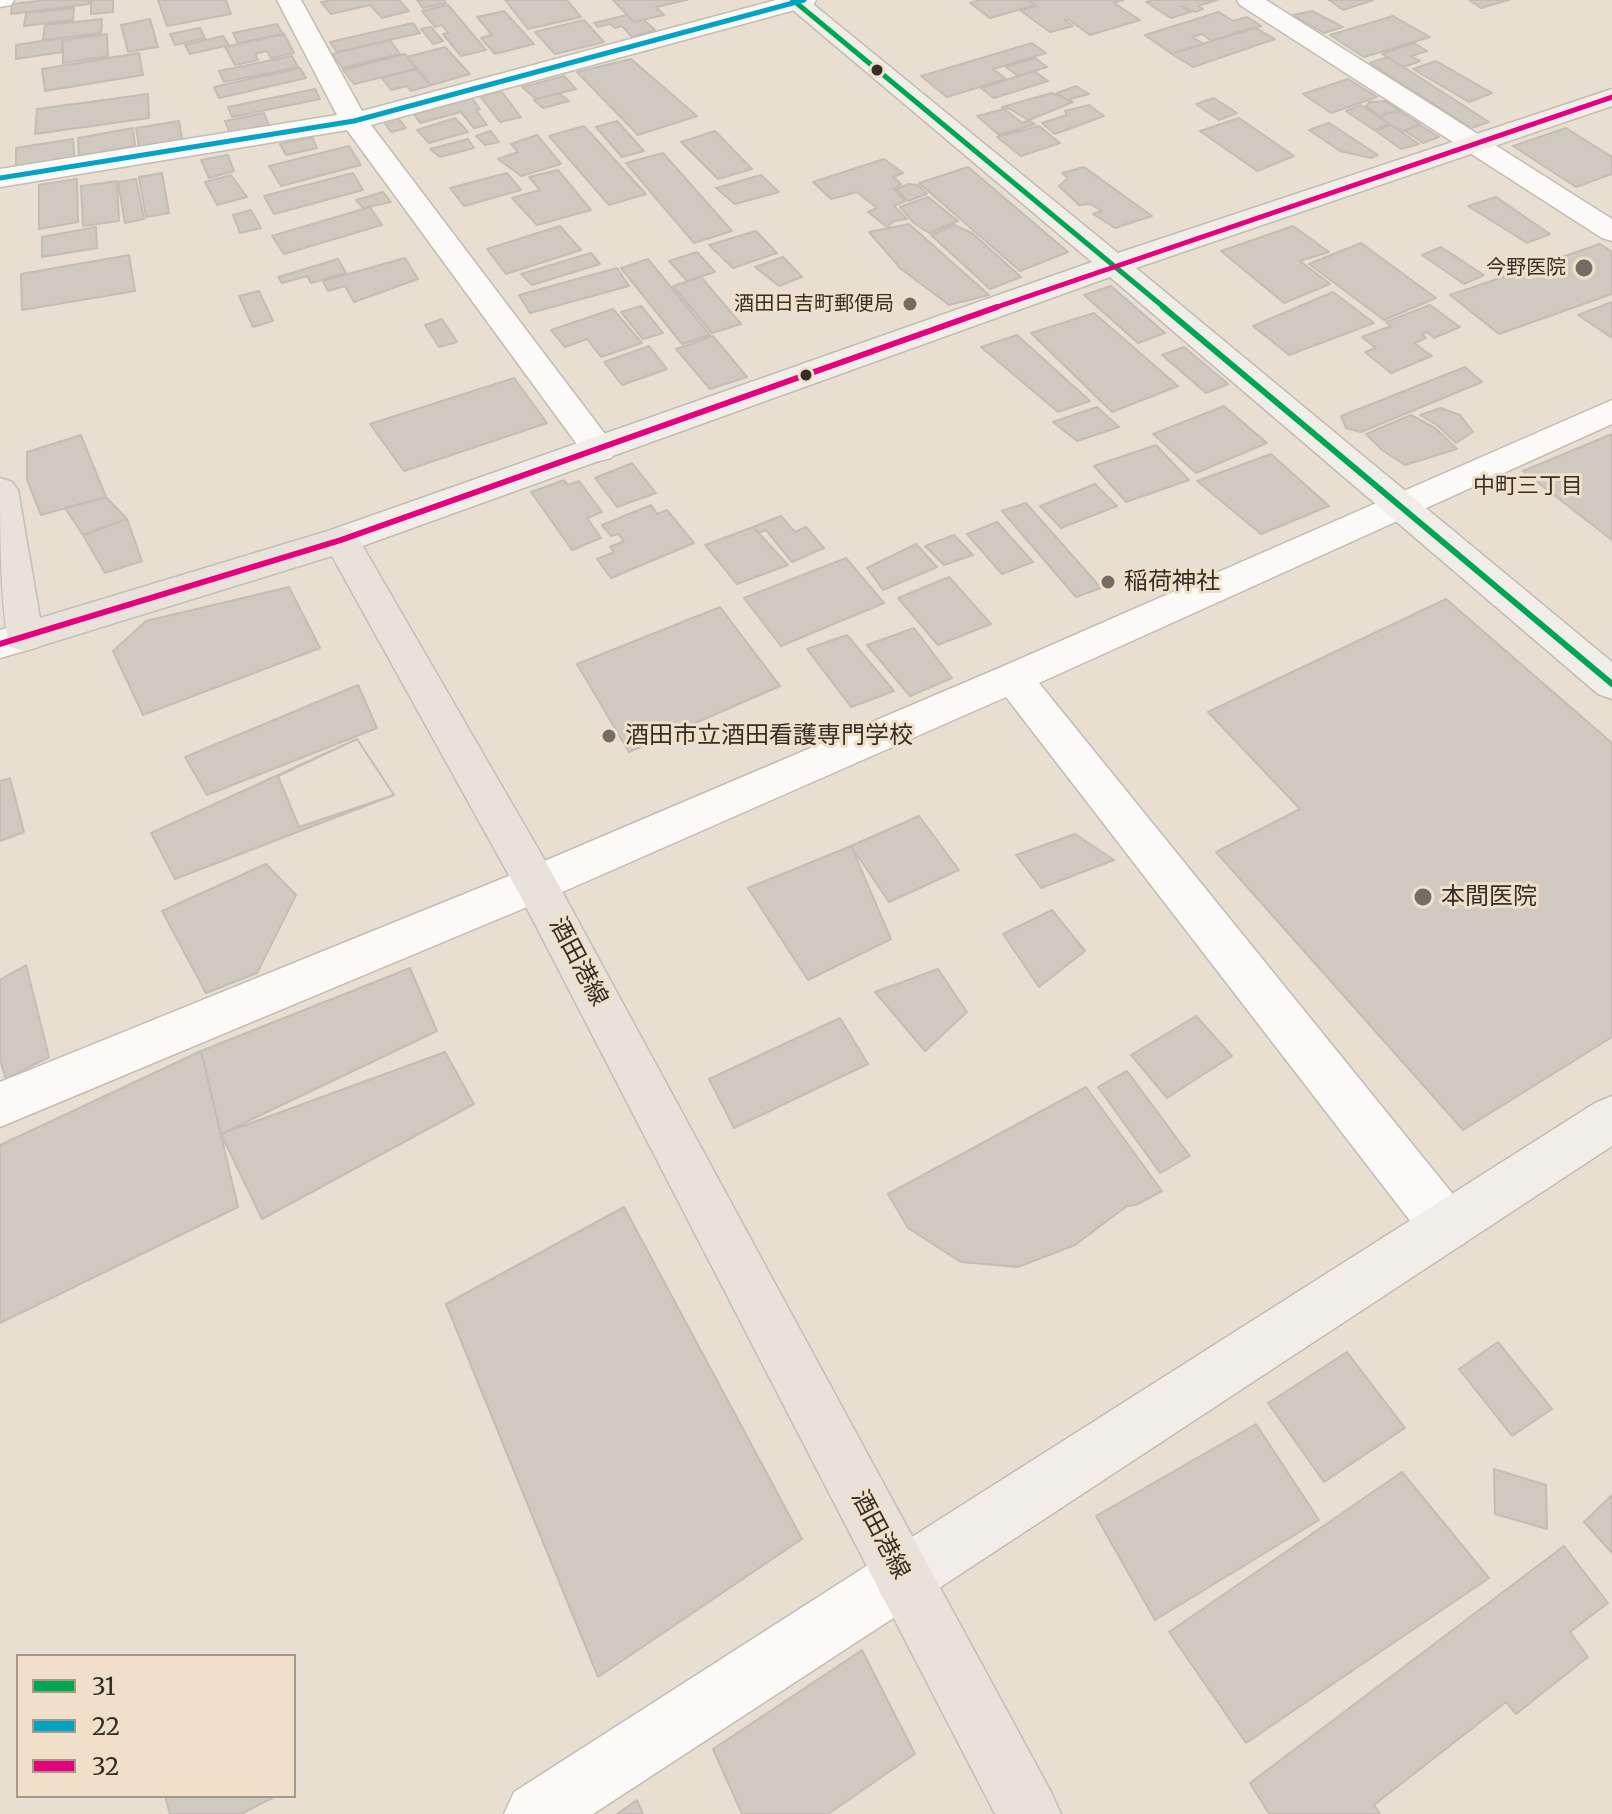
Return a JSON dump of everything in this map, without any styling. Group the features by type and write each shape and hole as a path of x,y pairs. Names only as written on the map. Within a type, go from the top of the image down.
{"main road":[{"path":"0,490 12,641 341,540"},
{"name":"酒田港線","path":"341,540 536,884 1029,1814"}],"street":[{"path":"289,0 354,121 599,450"},
{"path":"1249,0 1612,232"},
{"path":"0,178 354,121 797,1 1612,684"},
{"path":"341,540 1114,265 1612,97"},
{"path":"0,1105 536,884 1013,678 1612,411"},
{"path":"1013,678 1446,1226"},
{"path":"536,1814 1612,1119"}],"building":[{"path":"89,0 89,4 11,14 12,4"},
{"path":"91,0 113,0 113,12 91,14"},
{"path":"158,0 226,0 231,14 167,26"},
{"path":"399,0 409,11 382,18 370,5 331,14 321,2"},
{"path":"417,0 444,0 446,3 423,8"},
{"path":"505,0 567,0 581,17 528,29"},
{"path":"613,0 687,0 656,7 664,15 634,22"},
{"path":"980,0 1028,0 1035,5 990,18 970,3"},
{"path":"1028,0 1123,0 1114,3 1140,20 1090,35 1068,19 1065,20 1073,26 1050,32 1021,11 1036,6"},
{"path":"1217,0 1198,6 1203,9 1195,12 1181,6 1191,12 1171,18 1146,2"},
{"path":"1329,0 1373,0 1343,10"},
{"path":"1469,0 1509,0 1481,8"},
{"path":"448,5 486,50 461,56 443,34 448,33 442,25 435,27 422,11"},
{"path":"74,8 73,20 24,26 26,13"},
{"path":"504,11 534,44 495,54 481,38 492,35 477,17"},
{"path":"1312,11 1343,27 1324,33 1293,15"},
{"path":"1219,12 1233,21 1247,17 1261,26 1212,41 1202,34 1192,37 1204,44 1172,54 1145,35"},
{"path":"627,15 634,22 644,20 655,30 632,37 622,26 615,28 610,24 598,27 594,23"},
{"path":"1393,16 1430,37 1364,57 1330,35"},
{"path":"102,19 101,33 43,40 45,25"},
{"path":"150,19 158,47 128,52 121,25"},
{"path":"584,20 604,42 555,54 535,32"},
{"path":"413,23 420,33 337,52 330,42"},
{"path":"277,24 283,34 238,43 233,33"},
{"path":"431,27 443,41 433,44 421,29"},
{"path":"1254,27 1275,39 1193,67 1172,54"},
{"path":"200,28 205,38 175,45 170,34"},
{"path":"107,34 108,56 63,63 63,40"},
{"path":"284,34 294,53 271,58 267,51 255,54 258,60 235,65 225,47"},
{"path":"223,36 229,45 190,54 185,45"},
{"path":"62,38 62,52 16,59 16,45"},
{"path":"390,40 400,54 343,68 332,54"},
{"path":"1032,43 1046,53 993,69 1006,79 947,97 921,76"},
{"path":"1414,43 1427,51 1411,56 1420,61 1404,67 1382,54"},
{"path":"445,47 470,74 431,85 407,57"},
{"path":"139,53 143,75 45,91 42,69"},
{"path":"405,54 416,69 354,84 343,70"},
{"path":"292,56 298,67 224,82 219,71"},
{"path":"1388,57 1489,122 1471,128 1370,63"},
{"path":"1035,58 1047,67 1018,76 1006,67"},
{"path":"631,59 697,116 638,135 577,72"},
{"path":"1436,61 1492,93 1469,102 1413,69"},
{"path":"300,68 306,78 219,98 214,87"},
{"path":"416,69 431,85 411,91 407,86 391,90 382,78"},
{"path":"1034,71 1048,81 994,98 981,88"},
{"path":"564,76 576,89 536,99 522,87"},
{"path":"1348,79 1377,97 1331,113 1303,94"},
{"path":"1076,86 1089,94 1067,100 1057,93"},
{"path":"315,89 320,99 232,117 228,107"},
{"path":"501,91 521,117 500,122 480,96"},
{"path":"559,93 569,101 543,108 534,100"},
{"path":"1052,93 1073,102 1022,123 1002,107"},
{"path":"148,94 149,118 35,134 37,109"},
{"path":"472,98 487,125 474,128 461,112 420,123 413,113"},
{"path":"1214,98 1237,113 1219,120 1196,104"},
{"path":"1386,101 1400,111 1381,117 1366,106 1369,102"},
{"path":"1089,105 1104,116 1055,134 1042,123 1067,115 1065,111"},
{"path":"1361,105 1389,124 1374,130 1346,111"},
{"path":"1008,108 1035,124 999,135 977,116"},
{"path":"1401,112 1420,124 1402,132 1381,118 1387,113"},
{"path":"264,113 270,128 231,136 225,121"},
{"path":"396,115 406,128 391,132 382,119"},
{"path":"455,118 468,132 429,143 417,130"},
{"path":"1239,118 1294,156 1257,171 1200,131"},
{"path":"179,121 183,145 140,152 136,128"},
{"path":"617,121 644,151 622,157 596,127"},
{"path":"1329,123 1378,155 1371,158 1340,151 1309,130"},
{"path":"1391,125 1419,144 1401,149 1376,131"},
{"path":"1420,125 1439,137 1423,143 1405,131"},
{"path":"584,126 646,194 609,205 549,136"},
{"path":"1039,126 1060,143 1021,156 997,137"},
{"path":"133,128 135,146 79,156 78,138"},
{"path":"1566,128 1612,157 1612,174 1576,187 1513,146"},
{"path":"491,131 499,142 485,145 476,136"},
{"path":"715,131 752,169 718,179 681,142"},
{"path":"537,135 561,164 521,176 498,159 518,152 511,144"},
{"path":"312,137 317,148 286,155 280,144"},
{"path":"73,139 75,164 16,174 16,148"},
{"path":"468,139 474,148 440,157 430,149"},
{"path":"349,146 361,165 281,186 269,166"},
{"path":"663,153 732,231 694,243 626,163"},
{"path":"228,155 234,171 209,178 201,160"},
{"path":"884,159 903,173 893,177 901,184 894,189 905,201 894,206 907,219 894,221 887,227 868,212 877,208 857,192 831,199 813,182"},
{"path":"968,167 1068,252 1020,271 919,183"},
{"path":"1084,167 1152,216 1115,228 1093,214 1102,211 1090,204 1079,205 1059,186 1068,178 1062,173"},
{"path":"558,170 591,210 537,225 512,198 540,190 529,177"},
{"path":"162,173 169,213 146,217 139,177"},
{"path":"353,173 363,190 274,214 264,196"},
{"path":"507,173 521,190 464,206 450,188"},
{"path":"231,175 247,197 217,205 205,182"},
{"path":"761,175 779,192 735,204 716,188"},
{"path":"77,179 78,222 39,229 39,185"},
{"path":"136,179 144,219 125,223 118,182"},
{"path":"117,181 119,221 83,226 81,186"},
{"path":"909,184 918,185 927,194 908,201 896,189"},
{"path":"383,192 391,202 363,208 356,200"},
{"path":"928,197 958,221 929,233 915,224 900,207"},
{"path":"1496,197 1550,234 1527,243 1468,206"},
{"path":"370,207 382,225 284,254 272,236"},
{"path":"251,210 261,228 240,233 233,215"},
{"path":"909,224 989,295 949,305 901,269 869,232"},
{"path":"954,225 972,233 1021,277 990,289 931,235"},
{"path":"560,226 581,250 506,274 487,249"},
{"path":"1293,226 1329,252 1300,261 1330,284 1284,303 1221,251"},
{"path":"96,227 97,248 42,257 42,237"},
{"path":"756,231 777,253 733,268 709,245"},
{"path":"1361,243 1436,298 1384,320 1309,264"},
{"path":"1600,244 1612,252 1612,294 1499,334 1450,295"},
{"path":"1441,247 1484,275 1464,284 1422,255"},
{"path":"697,252 715,272 687,281 669,261"},
{"path":"591,253 600,264 532,285 521,274"},
{"path":"129,255 135,291 22,310 21,274"},
{"path":"783,257 802,277 779,286 755,267"},
{"path":"405,258 418,279 354,302 345,286 328,291 323,281"},
{"path":"338,259 346,273 311,283 307,276 282,283 278,277"},
{"path":"648,259 710,335 682,344 621,268"},
{"path":"617,268 629,286 530,313 519,295"},
{"path":"701,277 741,324 712,333 673,286"},
{"path":"1111,286 1165,333 1138,343 1084,295"},
{"path":"259,291 273,321 253,327 239,296"},
{"path":"1333,292 1374,323 1289,355 1253,326"},
{"path":"1612,302 1612,338 1578,315"},
{"path":"1430,305 1460,327 1434,338 1427,332 1422,334 1426,338 1414,343 1432,356 1391,373 1365,352 1376,348 1362,337 1391,326 1386,322"},
{"path":"641,306 663,333 643,339 621,312"},
{"path":"613,309 642,343 601,357 587,339 565,347 551,330"},
{"path":"1094,313 1178,386 1112,412 1031,333"},
{"path":"442,319 457,342 439,347 425,325"},
{"path":"1017,335 1090,401 1058,412 981,347"},
{"path":"713,336 747,377 710,389 676,349"},
{"path":"649,346 667,369 622,385 604,362"},
{"path":"1184,347 1228,384 1206,393 1162,355"},
{"path":"1465,367 1482,382 1361,432 1346,428 1341,416"},
{"path":"514,378 547,423 404,471 370,424"},
{"path":"1224,406 1267,443 1196,473 1153,434"},
{"path":"1097,407 1119,427 1077,441 1053,422"},
{"path":"1441,408 1460,415 1473,432 1456,443 1437,425 1420,415"},
{"path":"1411,415 1435,428 1457,449 1405,465 1382,450 1366,434"},
{"path":"1612,434 1612,540 1523,471"},
{"path":"81,435 106,497 41,515 27,480 27,452"},
{"path":"1156,445 1189,480 1126,502 1094,466"},
{"path":"1271,454 1329,506 1261,534 1197,481"},
{"path":"632,463 656,493 617,507 595,478"},
{"path":"564,480 568,485 579,481 602,512 587,518 601,538 572,550 531,492"},
{"path":"1095,484 1117,506 1061,528 1040,506"},
{"path":"106,497 127,519 83,535 65,508"},
{"path":"1026,503 1101,588 1076,597 1002,511"},
{"path":"651,505 657,514 667,510 694,543 611,578 597,559 614,552 610,547 624,541 618,534 611,536 602,525"},
{"path":"781,516 795,532 806,527 824,548 792,562 766,530 758,533 753,527"},
{"path":"127,519 142,561 105,573 83,535"},
{"path":"997,522 1033,562 1002,574 967,534"},
{"path":"753,527 788,565 737,584 705,545"},
{"path":"954,535 973,555 944,565 925,546"},
{"path":"916,544 937,567 883,590 867,568"},
{"path":"846,558 884,603 781,646 744,598"},
{"path":"949,577 991,624 938,645 898,598"},
{"path":"289,587 320,648 143,715 113,651 146,621"},
{"name":"本間医院","path":"1446,599 1612,743 1612,1037 1463,1130 1216,852 1300,809 1208,712"},
{"path":"720,607 780,686 629,752 577,664"},
{"path":"914,628 952,678 910,696 867,645"},
{"path":"847,635 894,691 851,707 807,649"},
{"path":"358,685 377,728 207,795 185,757"},
{"path":"357,739 394,795 299,827 278,776"},
{"path":"357,739 394,795 175,879 151,833"},
{"path":"10,778 24,832 0,841 0,781"},
{"path":"919,816 959,870 889,902 851,846"},
{"path":"1075,834 1114,860 1041,888 1016,855"},
{"path":"851,846 891,939 808,980 748,888"},
{"path":"266,864 296,895 257,973 206,993 162,911"},
{"path":"1052,910 1085,951 1039,987 1003,934"},
{"path":"26,965 49,1057 6,1079 0,1060 0,980"},
{"path":"410,968 437,1031 221,1134 201,1051"},
{"path":"938,969 967,1012 925,1051 875,992"},
{"path":"1196,1016 1232,1056 1167,1098 1131,1055"},
{"path":"840,1018 868,1064 734,1128 709,1079"},
{"path":"201,1051 238,1207 0,1323 0,1145"},
{"path":"445,1052 474,1104 262,1219 221,1134"},
{"path":"1127,1071 1190,1156 1160,1173 1098,1087"},
{"path":"1086,1087 1162,1191 1136,1205 1127,1206 1075,1245 1018,1267 961,1262 908,1228 888,1194"},
{"path":"624,1207 802,1539 598,1677 446,1304"},
{"path":"1498,1342 1552,1409 1512,1436 1459,1369"},
{"path":"1347,1352 1405,1428 1324,1482 1268,1403"},
{"path":"1256,1424 1319,1520 1155,1620 1096,1516"},
{"path":"1494,1469 1546,1485 1547,1529 1495,1514"},
{"path":"1402,1472 1489,1578 1246,1743 1169,1632"},
{"path":"1612,1495 1612,1553 1584,1522"},
{"path":"1564,1546 1608,1603 1570,1632 1588,1657 1516,1714 1506,1702 1374,1805 1380,1814 1269,1814 1250,1783"},
{"path":"862,1650 915,1754 828,1814 742,1814 713,1749"},
{"path":"166,1798 272,1798 241,1814 170,1814"},
{"path":"637,1800 643,1814 617,1814"}],"transit line":[{"name":"31","path":"793,0 1612,684"},
{"name":"22","path":"0,178 354,121 804,0"},
{"name":"32","path":"0,644 341,540 1114,265 1612,97"}],"place":[{"name":"今野医院","path":"1584,268"},
{"name":"酒田日吉町郵便局","path":"910,304"},
{"name":"稲荷神社","path":"1108,582"},
{"name":"酒田市立酒田看護専門学校","path":"609,736"},
{"name":"本間医院","path":"1423,897"}],"district":[{"name":"中町三丁目","path":"1528,487"}]}
